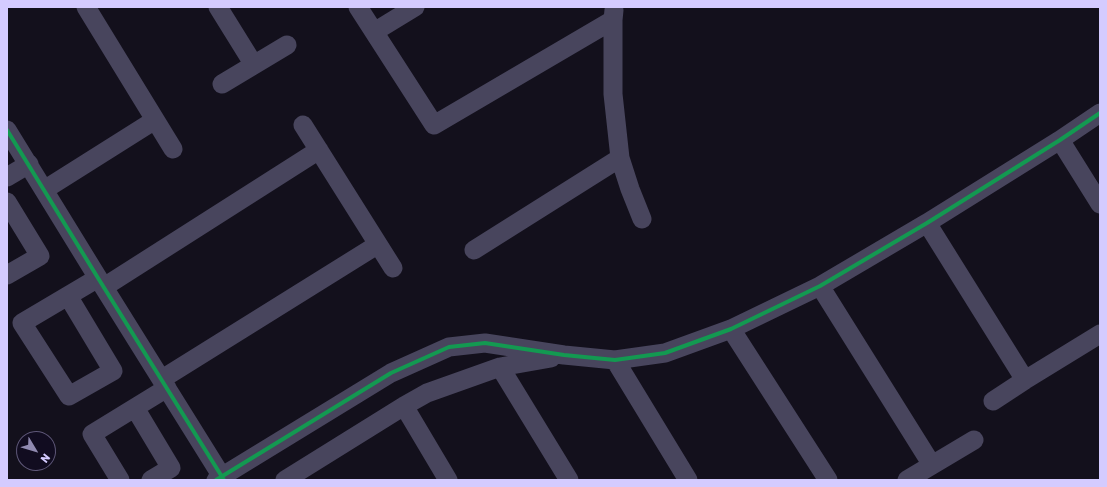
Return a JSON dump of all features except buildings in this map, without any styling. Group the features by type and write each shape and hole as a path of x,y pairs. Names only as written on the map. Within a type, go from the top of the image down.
{"street":[{"path":"86,7 173,149"},
{"path":"218,7 254,65"},
{"path":"358,7 434,125 614,14"},
{"path":"374,32 415,7"},
{"path":"614,14 613,94 620,158 642,220"},
{"path":"222,84 287,44"},
{"path":"7,130 221,479 391,373 449,348 485,343 564,355 615,360 665,353 731,329 820,286 927,224 1100,113"},
{"path":"44,190 155,120"},
{"path":"302,125 393,268"},
{"path":"1060,140 1100,204"},
{"path":"68,296 113,371 69,396 22,323 68,296 101,282 319,150"},
{"path":"474,250 620,158"},
{"path":"7,178 29,164"},
{"path":"7,202 40,256 7,275"},
{"path":"927,224 1025,380"},
{"path":"120,480 92,434 135,408 164,384 377,245"},
{"path":"820,286 932,464"},
{"path":"731,329 828,480"},
{"path":"993,401 1100,334"},
{"path":"285,480 427,393 500,367 564,355"},
{"path":"615,360 688,480"},
{"path":"500,367 569,480"},
{"path":"404,406 448,480"},
{"path":"135,408 171,468 151,480"},
{"path":"907,480 974,440"}],"cycle path":[{"path":"216,480 391,373 449,347 485,343 564,355 615,360 665,353 731,329 820,286 927,223 1060,140 1100,113"},
{"path":"7,130 224,480"}]}
